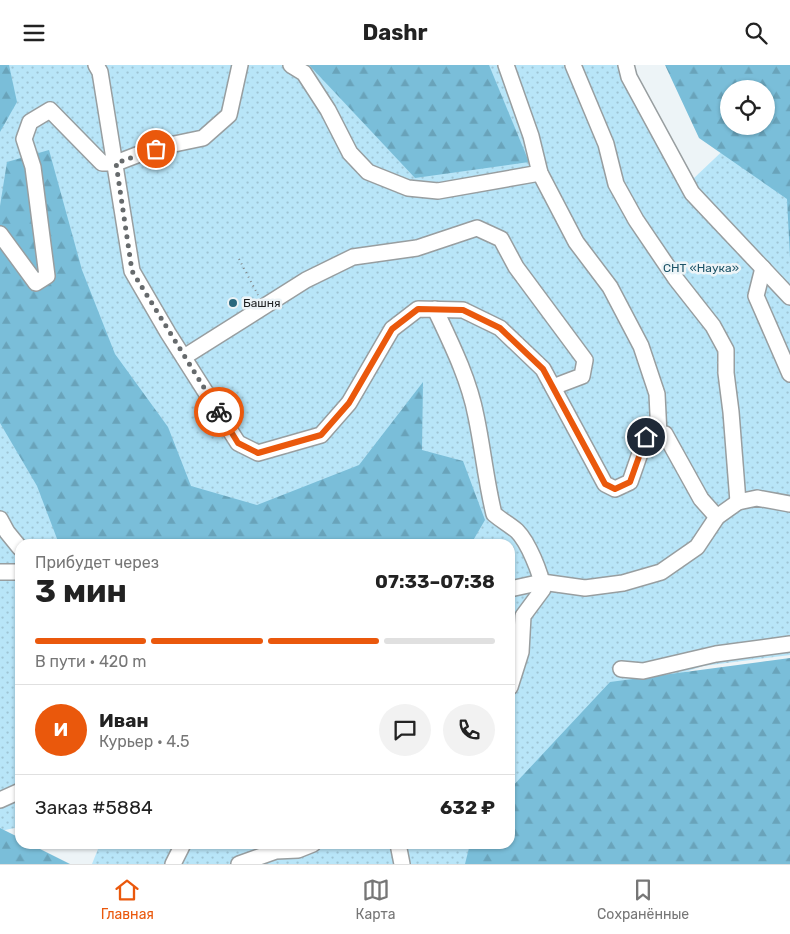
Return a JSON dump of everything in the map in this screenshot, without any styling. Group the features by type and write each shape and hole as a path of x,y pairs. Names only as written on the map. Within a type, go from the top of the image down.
{"lane":[{"path":"96,65 100,72 116,163 132,271 238,443 258,453 321,435 349,403 392,329 418,309 463,310 500,328 543,369 605,484 615,489 630,482 646,437 665,434 701,499 717,517"},
{"path":"0,234 36,283 47,276 33,167 24,139 30,122 50,110 102,163 116,163 156,149 203,138 229,115 240,65"},
{"path":"291,65 304,73 328,110 350,153 368,172 408,188 438,191 540,173"},
{"path":"506,65 531,136 540,173 576,242 610,287 641,346 657,394 659,435"},
{"path":"573,65 606,144 616,184 636,220 676,279 713,326 726,350 726,373 738,502"},
{"path":"626,65 629,77 692,193 790,297"},
{"path":"184,357 306,280 353,257 417,248 477,228 501,239 516,267 585,360 582,376 553,387"},
{"path":"763,268 756,296 790,374"},
{"path":"435,309 457,356 476,415 485,476 494,514 518,531 536,565 542,582 543,589 523,616 521,652 515,671"},
{"path":"515,588 542,582 585,587 623,583 661,572 697,547 717,517 738,502 757,498 790,503"},
{"path":"0,519 6,532 15,542"},
{"path":"0,572 15,572"},
{"path":"621,669 643,671 716,654 790,644"},
{"path":"0,800 15,793"},
{"path":"173,864 180,849"},
{"path":"239,864 276,851 300,849"},
{"path":"399,849 402,864"}],"path":[{"path":"239,259 258,294 256,311"}],"green space":[{"name":"СНТ «Наука»","path":"0,65 633,65 635,81 693,179 733,141 790,201 790,655 703,666 641,687 515,793 515,539 15,539 15,828 0,831"},
{"path":"0,65 9,65 17,102 0,132"},
{"path":"309,65 489,65 529,162 415,178"},
{"path":"665,65 790,65 790,258 787,199 699,138"},
{"path":"49,150 82,270 115,354 168,427 191,486 257,505 359,465 423,382 422,450 463,461 485,520 474,539 57,539 37,486 0,423 0,206 7,162"},
{"path":"790,658 790,864 465,864 469,849 515,849 515,784 610,682"},
{"path":"0,828 15,836 15,849 40,849 70,864 0,864"},
{"path":"98,849 477,849 469,864 92,864"}],"way so far":[{"path":"156,149 116,163 130,245 132,271 168,333 219,412"}],"place":[{"name":"Башня","path":"233,303"}],"route":[{"path":"219,412 238,443 258,453 321,435 349,403 392,329 418,309 463,310 500,328 543,369 605,484 615,489 630,482 646,437"}]}
